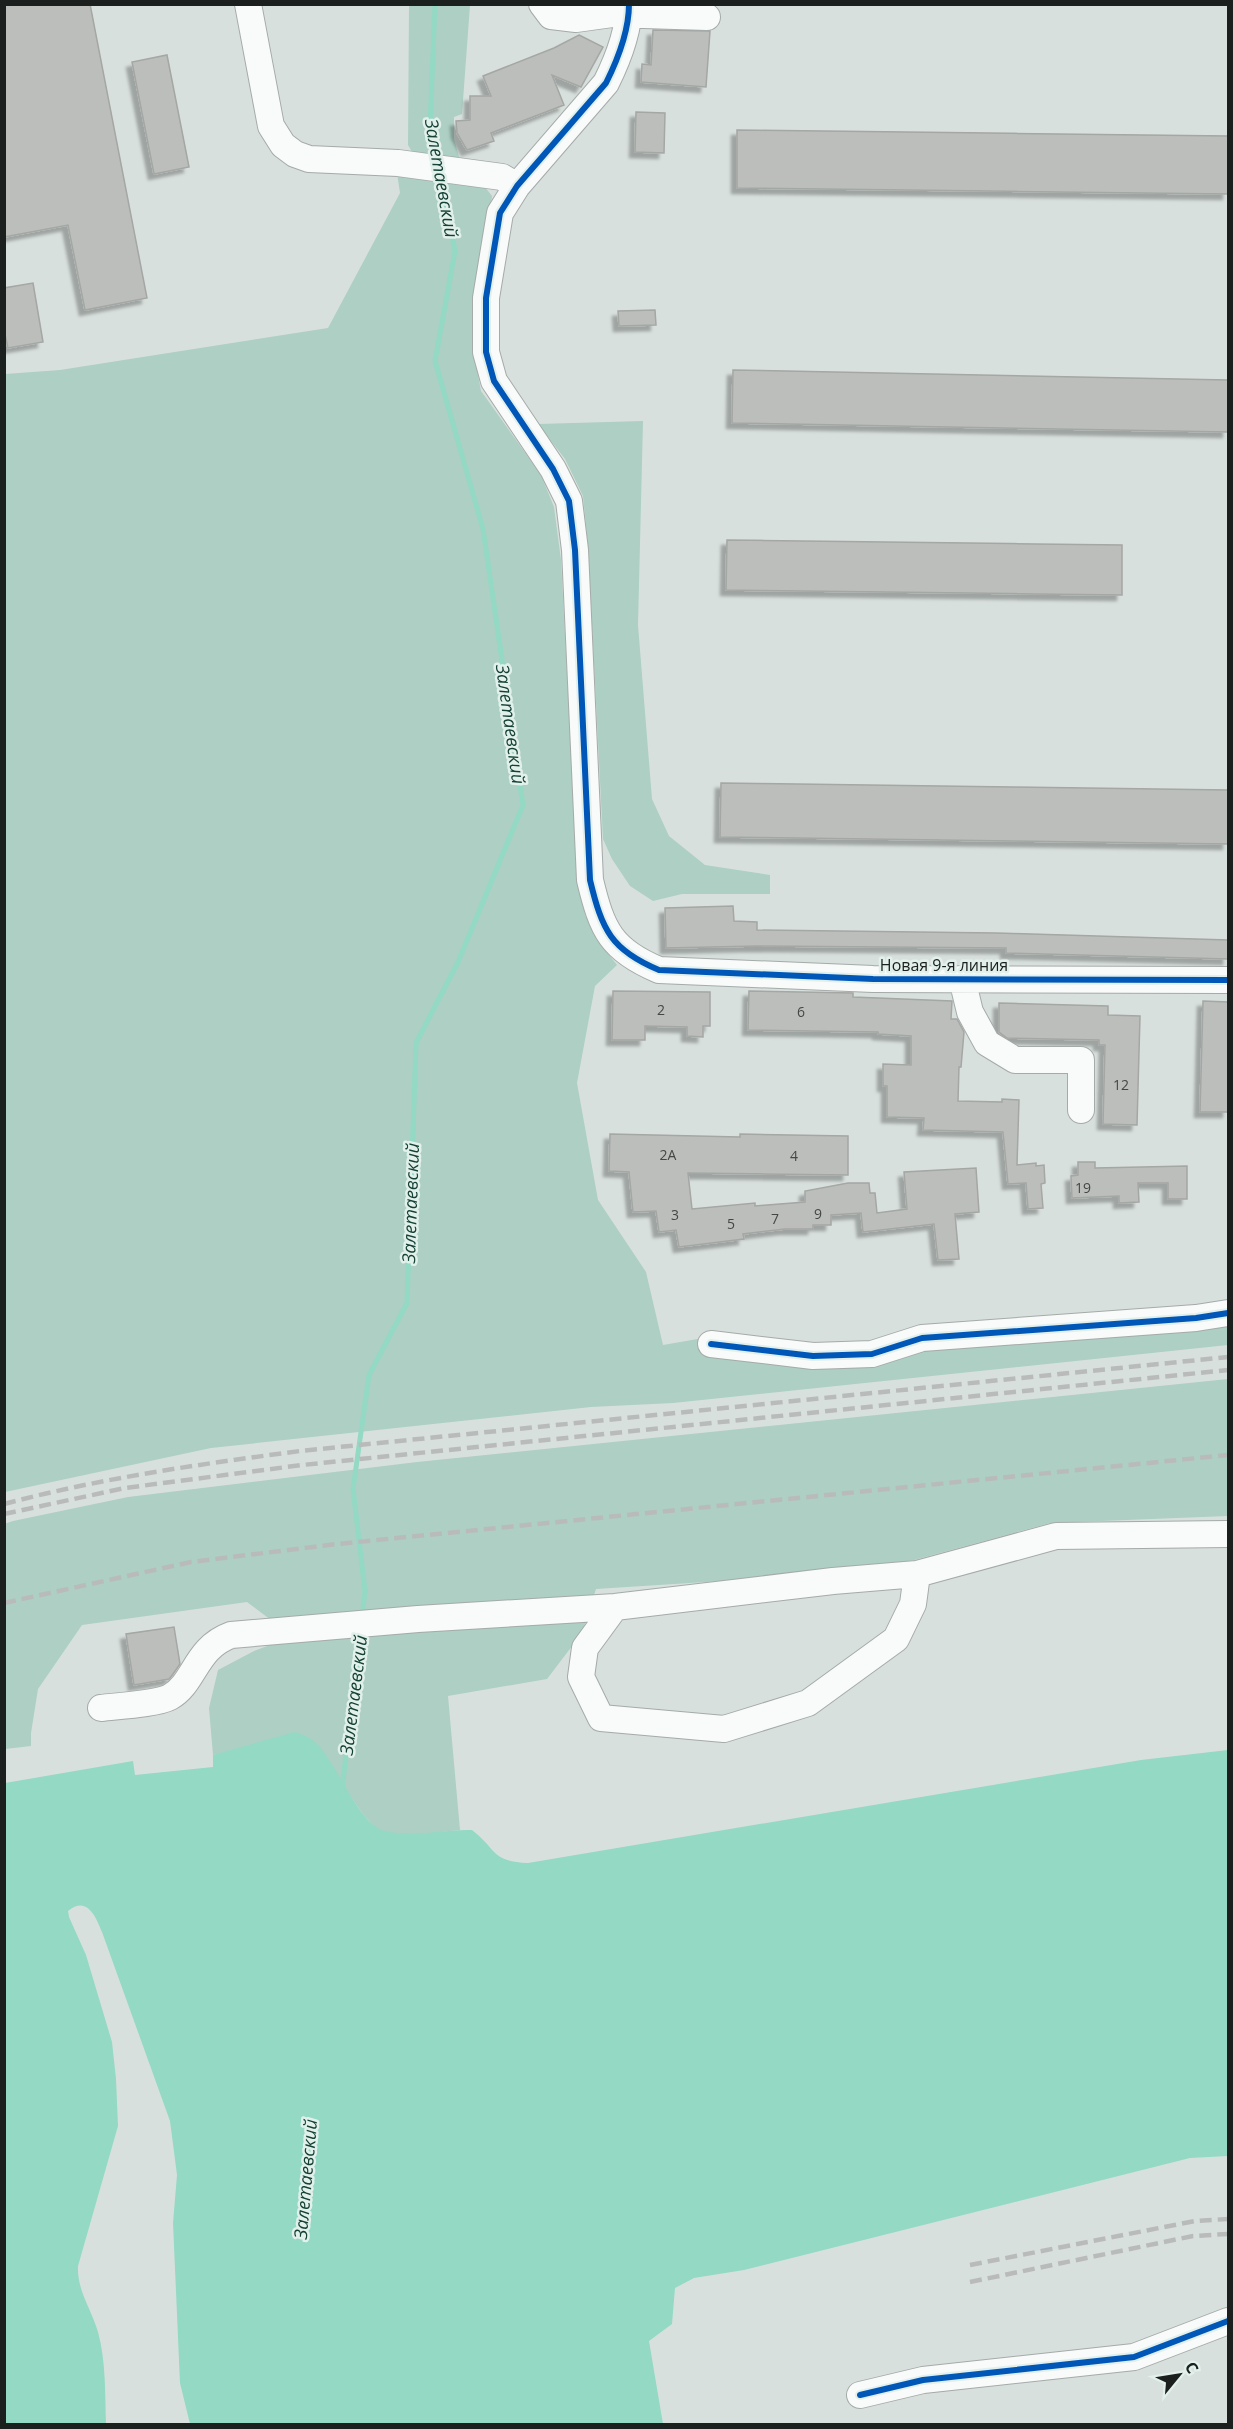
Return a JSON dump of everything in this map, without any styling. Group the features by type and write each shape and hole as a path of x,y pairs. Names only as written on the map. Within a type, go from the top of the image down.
{"street":[{"path":"248,4 272,126 283,145 295,154 309,159 398,163 502,177 517,186 606,83 614,67 629,9"},
{"path":"542,4 551,16 576,19 629,9 706,16"},
{"name":"Новая 9-я линия","path":"517,186 500,213 486,298 486,352 494,381 553,469 568,501 575,550 590,880 599,915 615,944 636,961 659,970 862,978 1228,980"},
{"path":"962,979 970,1012 987,1043 1015,1060 1081,1060 1081,1110"},
{"path":"711,1344 813,1356 872,1354 922,1338 1015,1329 1196,1318 1228,1313"},
{"path":"101,1708 167,1698 181,1687 207,1649 231,1635 418,1619 615,1607 833,1581 917,1574 1056,1536 1228,1533"},
{"path":"615,1607 585,1648 581,1677 601,1718 724,1729 808,1703 896,1639 913,1604 917,1574"},
{"path":"860,2395 923,2380 1134,2357 1228,2321"}],"shaded area":[{"path":"409,5 470,5 462,114 454,117 454,139 461,164 415,157 408,145"},
{"path":"397,173 481,182 492,196 474,354 481,391 541,475 554,507 561,560 576,843 585,915 603,947 617,965 595,986 577,1083 598,1200 646,1272 663,1345 709,1337 773,1347 867,1342 917,1331 1012,1319 1195,1308 1228,1301 1228,1345 673,1403 591,1407 211,1448 5,1492 5,374 60,370 328,328 400,193"},
{"path":"643,421 638,625 652,799 669,836 705,865 770,875 770,894 682,894 653,901 630,886 612,859 603,839 588,545 583,496 565,459 538,424"},
{"path":"1228,1379 1228,1516 1050,1523 914,1560 830,1574 596,1589 582,1633 547,1679 448,1696 460,1830 395,1834 377,1828 357,1806 327,1757 236,1750 213,1755 209,1708 218,1670 275,1643 275,1623 247,1602 82,1625 38,1689 31,1746 5,1749 4,1524 13,1521 128,1497 417,1462"}],"water":[{"path":"295,1732 309,1738 320,1748 355,1803 375,1826 385,1831 407,1834 472,1830 500,1857 528,1863 1141,1760 1228,1750 1228,2156 1190,2158 744,2270 694,2278 675,2288 672,2324 649,2341 663,2424 190,2424 180,2383 173,2223 177,2175 170,2121 100,1926 90,1910 80,1905 68,1911 69,1917 86,1955 112,2042 116,2079 118,2126 78,2266 82,2292 101,2343 105,2378 106,2424 5,2424 5,1783 133,1761 135,1775 213,1767 213,1755"}],"building":[{"path":"4,4 90,4 147,298 85,310 68,225 4,237"},
{"path":"653,30 710,31 706,87 641,82 642,64 651,65"},
{"path":"579,35 603,47 581,87 552,75 564,105 491,133 494,141 467,150 457,133 456,121 470,120 470,96 491,96 483,76 554,48"},
{"path":"167,55 189,167 154,174 132,62"},
{"path":"636,112 665,113 664,153 635,152"},
{"path":"737,130 1228,136 1228,194 737,188"},
{"path":"33,283 43,342 8,348 4,330 4,288"},
{"path":"655,310 656,325 619,326 618,311"},
{"path":"733,370 1228,380 1228,432 732,423"},
{"path":"727,540 1122,545 1122,595 726,590"},
{"path":"721,783 1228,790 1228,844 720,837"},
{"path":"733,906 734,921 757,922 757,930 996,933 1228,940 1228,959 1006,953 1006,948 757,946 666,948 665,908"},
{"path":"613,991 710,992 710,1026 703,1026 703,1037 687,1036 687,1027 645,1026 645,1040 612,1040"},
{"path":"749,991 853,993 853,997 952,1001 951,1019 957,1019 964,1032 961,1067 959,1067 958,1101 1019,1100 1017,1165 1036,1163 1036,1166 1044,1165 1045,1183 1041,1184 1043,1208 1028,1209 1026,1183 1008,1184 1003,1132 923,1130 924,1118 887,1117 887,1086 883,1086 883,1064 911,1065 911,1036 878,1034 878,1032 748,1030"},
{"path":"1203,1001 1228,1002 1228,1112 1200,1112"},
{"path":"999,1003 1108,1006 1108,1015 1140,1016 1137,1125 1103,1124 1105,1045 1099,1045 1099,1040 1007,1038 999,1032"},
{"path":"610,1134 740,1137 740,1134 848,1136 848,1175 688,1173 692,1209 755,1203 755,1206 805,1202 805,1191 848,1183 869,1183 870,1193 875,1193 877,1213 907,1209 904,1172 976,1168 979,1212 955,1214 959,1259 938,1260 934,1224 863,1232 861,1213 831,1215 831,1225 813,1225 813,1229 785,1229 743,1234 744,1239 679,1247 676,1230 659,1232 656,1211 633,1212 629,1172 609,1171"},
{"path":"1078,1162 1095,1162 1095,1168 1187,1166 1187,1199 1168,1199 1168,1183 1138,1183 1139,1202 1119,1203 1119,1196 1072,1198 1071,1176 1078,1175"},
{"path":"174,1627 180,1664 169,1679 134,1685 126,1634"}],"waterway":[{"name":"Залетаевский","path":"435,4 430,127 437,162"},
{"name":"Залетаевский","path":"362,1617 365,1591 353,1489 369,1375 407,1303 416,1043 458,962 523,805 483,529 435,361 455,251 440,177"},
{"name":"Залетаевский","path":"342,1790 360,1632"}],"railway":[{"path":"4,1504 114,1479 300,1451 1228,1357"},
{"path":"4,1514 125,1488 302,1465 1228,1370"},
{"path":"4,1603 191,1562 337,1544 1228,1455"},
{"path":"970,2265 1195,2221 1228,2219"},
{"path":"970,2282 1193,2236 1228,2234"}],"cycle path":[{"path":"629,4 622,45 606,83 517,186 500,213 486,298 486,352 494,381 553,469 569,501 575,550 590,880 604,925 619,946 630,955 659,970 873,979 1228,980"},
{"path":"711,1344 813,1356 872,1354 922,1338 1196,1318 1228,1313"},
{"path":"860,2395 923,2380 1134,2357 1228,2321"}]}
